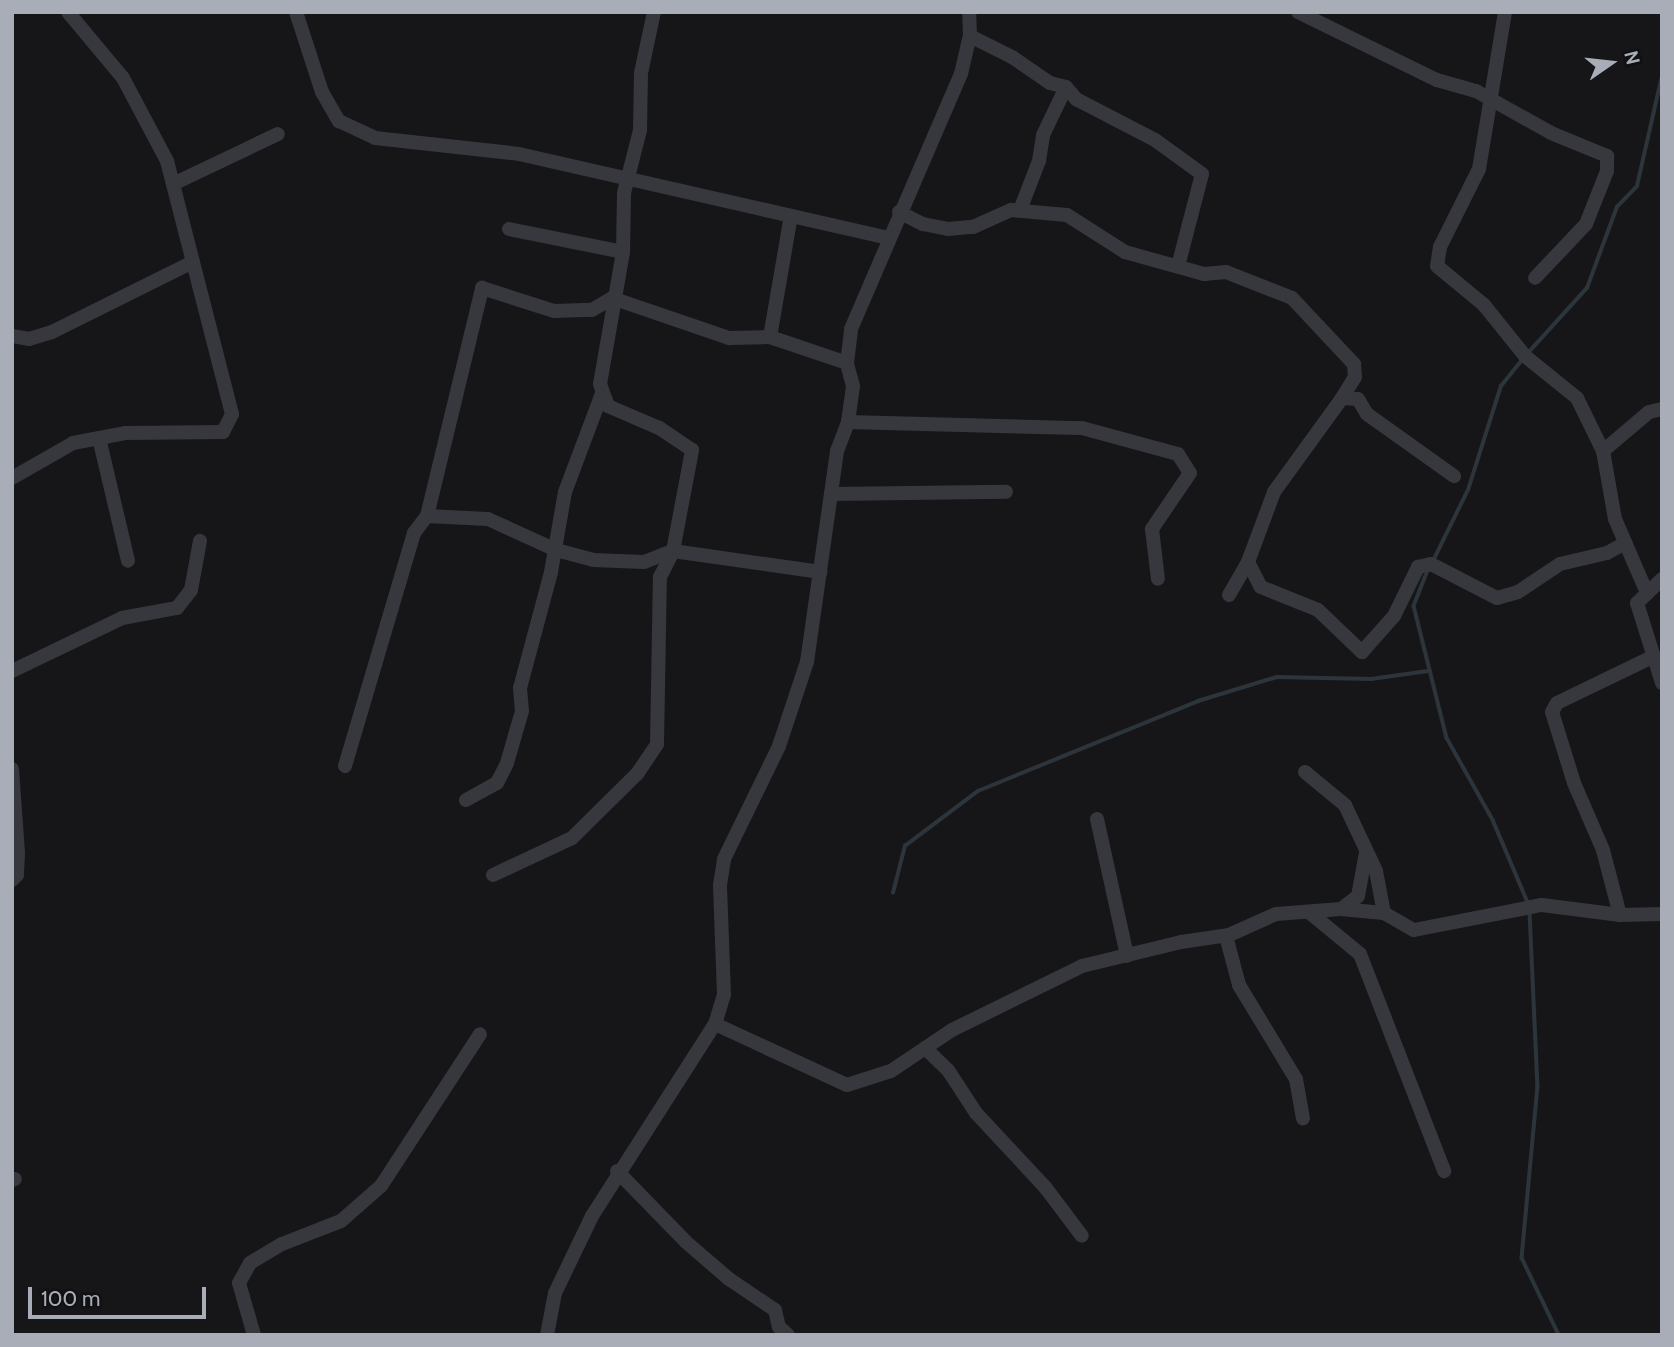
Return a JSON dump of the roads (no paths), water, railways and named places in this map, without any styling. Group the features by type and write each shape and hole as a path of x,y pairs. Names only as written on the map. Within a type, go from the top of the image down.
{"street":[{"path":"12,478 73,443 126,433 223,432 232,414 162,149 134,107 122,78 68,12"},
{"path":"296,12 323,92 339,121 376,138 519,153 595,174 630,178 889,238"},
{"path":"466,800 496,783 507,763 522,711 520,688 556,550 565,492 601,396 612,298 623,252 623,203 641,117 640,73 654,12"},
{"path":"547,1335 555,1293 617,1171 715,1024 724,995 720,885 724,859 779,746 807,662 837,451 848,422 853,386 847,363 851,329 899,212 961,74 970,36 969,12"},
{"path":"1298,12 1437,80 1462,86 1551,133 1602,152 1608,160 1587,224 1535,278"},
{"path":"1505,12 1479,169 1440,247 1437,266 1484,304 1525,356 1577,398 1603,451 1615,519 1647,593"},
{"path":"970,36 1012,57 1050,83 1066,87 1076,99 1155,140 1202,174 1178,266"},
{"path":"1020,210 1039,161 1043,135 1066,87"},
{"path":"173,184 278,134"},
{"path":"899,212 923,224 948,229 973,228 1020,210 1045,216 1067,215 1125,252 1204,274 1226,272 1301,304 1354,365 1355,377 1342,398 1274,492 1248,562 1229,595"},
{"path":"770,337 791,216"},
{"path":"509,229 623,252"},
{"path":"12,336 29,339 52,332 191,263"},
{"path":"345,766 414,533 427,516 482,288 554,311 592,310 612,298 729,338 770,337 847,363"},
{"path":"493,875 572,838 637,774 657,744 660,577 673,551 692,450 659,428 615,410 601,396"},
{"path":"1342,398 1358,399 1367,414 1454,476"},
{"path":"1603,451 1649,412 1662,409"},
{"path":"848,422 1082,428 1178,454 1190,473 1152,528 1158,579"},
{"path":"99,438 128,561"},
{"path":"831,494 1006,492"},
{"path":"427,516 488,519 556,550 593,560 644,562 673,551 821,572"},
{"path":"12,671 122,618 177,608 191,590 200,541"},
{"path":"1248,562 1261,587 1318,610 1362,652 1394,616 1418,567 1431,564 1497,598 1518,592 1560,564 1607,552 1625,542"},
{"path":"1662,579 1638,599 1637,610 1662,683"},
{"path":"1620,915 1603,850 1574,783 1552,712 1557,703 1652,657"},
{"path":"12,769 18,853 17,875 12,880"},
{"path":"1305,772 1345,805 1376,871 1384,913"},
{"path":"1097,819 1127,956"},
{"path":"1341,909 1358,896 1366,851"},
{"path":"715,1024 847,1085 891,1071 925,1048 1063,975 1127,956 1226,936 1276,914 1341,909 1384,913 1414,930 1529,905 1620,915 1662,914"},
{"path":"1309,912 1360,954 1444,1171"},
{"path":"1226,936 1239,985 1296,1079 1303,1118"},
{"path":"254,1335 239,1283 250,1263 282,1244 341,1221 381,1186 480,1034"},
{"path":"925,1048 948,1070 976,1113 1045,1187 1082,1236"},
{"path":"617,1171 729,1279 775,1310 779,1327 788,1335"}],"waterway":[{"path":"1528,353 1587,288 1617,207 1637,186 1662,76"},
{"path":"1433,561 1468,490 1501,386 1523,359"},
{"path":"1429,568 1414,606 1447,738 1493,820 1529,905"},
{"path":"893,893 905,846 978,791 1198,701 1277,677 1371,679 1429,671"},
{"path":"1530,912 1538,1086 1522,1258 1559,1335"}]}
